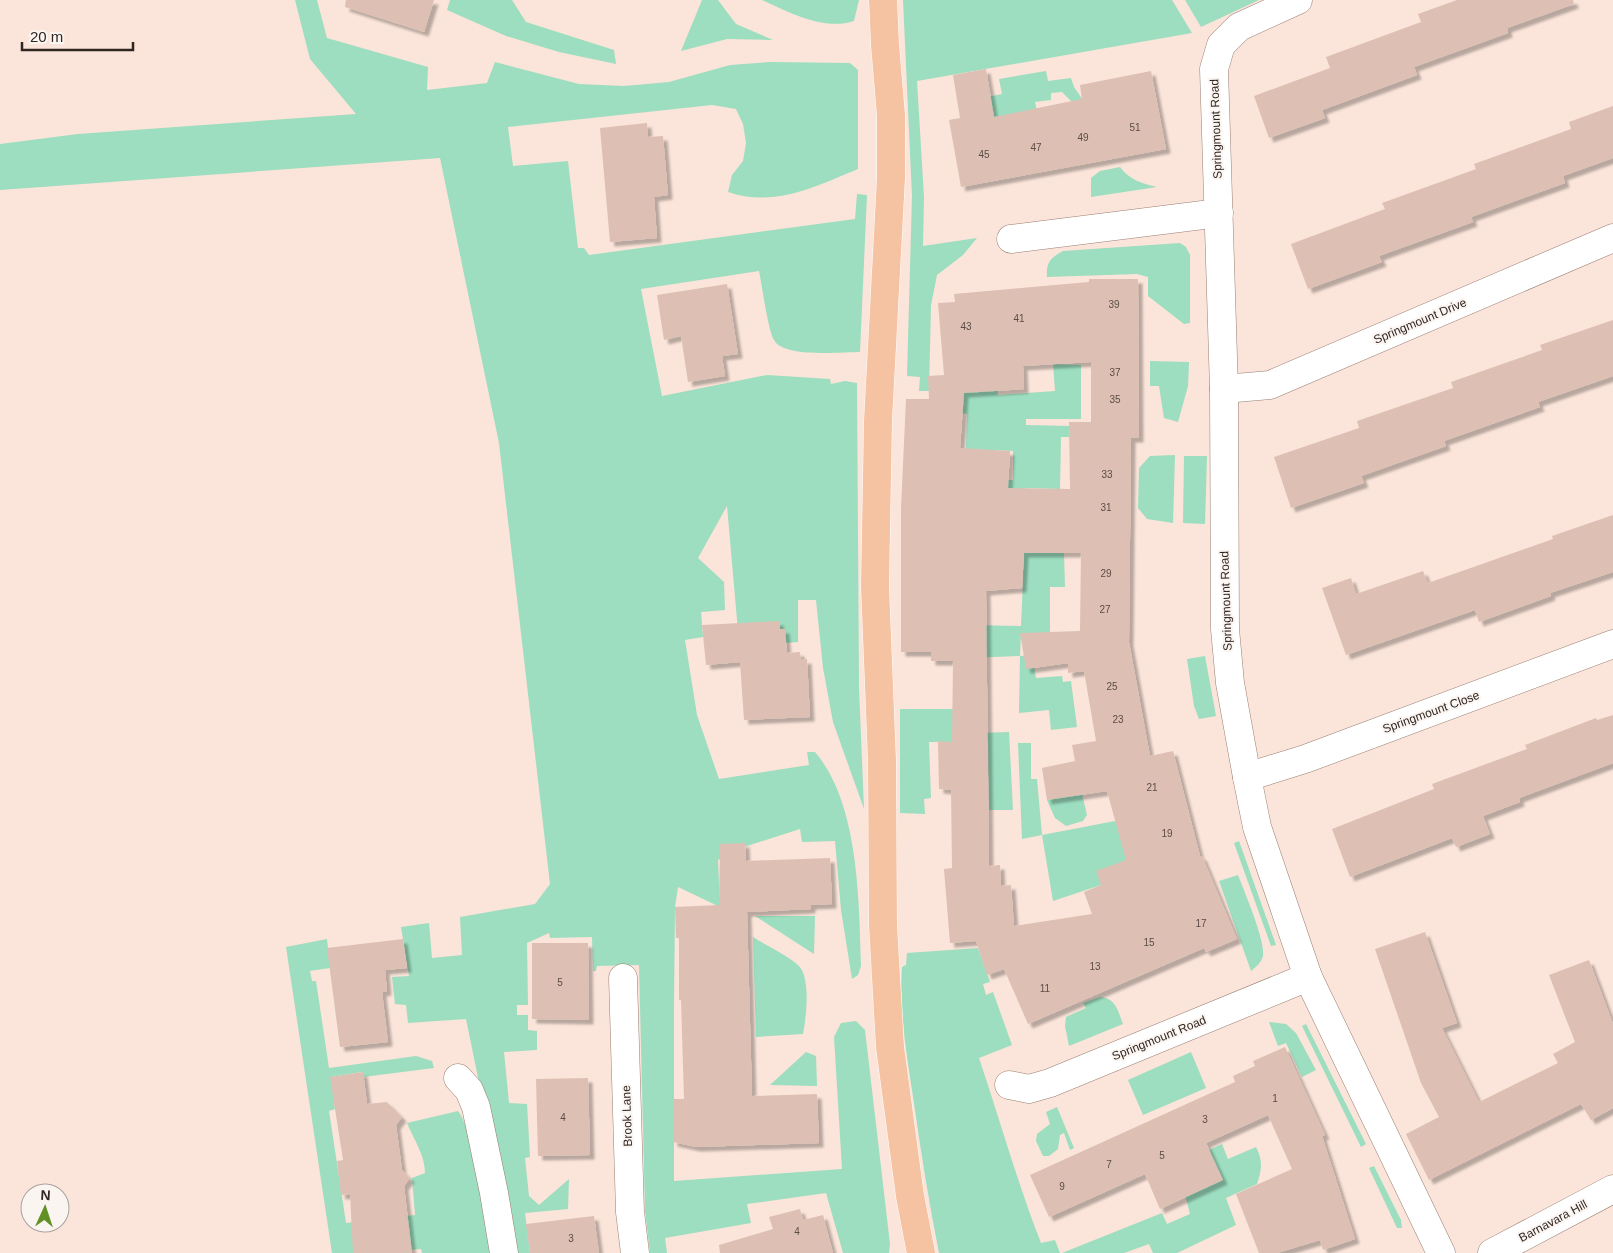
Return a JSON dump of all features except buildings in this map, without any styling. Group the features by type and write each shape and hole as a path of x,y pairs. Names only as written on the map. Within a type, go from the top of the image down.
{"main road":[{"path":"883,0 884,45 891,115 891,178 878,420 875,586 882,761 883,926 890,1047 910,1196 921,1253"}],"street":[{"name":"Springmount Road","path":"1298,0 1239,27 1221,46 1214,69 1224,389 1225,629 1230,683 1257,827 1308,977 1441,1253"},
{"path":"1011,239 1219,213"},
{"name":"Springmount Drive","path":"1224,389 1270,385 1613,238"},
{"name":"Springmount Close","path":"1247,777 1305,759 1613,644"},
{"name":"Springmount Road","path":"1009,1085 1029,1089 1050,1083 1308,977"},
{"name":"Brook Lane","path":"623,978 630,1212 635,1253"},
{"path":"458,1078 469,1090 476,1107 504,1253"},
{"name":"Barnavara Hill","path":"1492,1253 1613,1189"}],"green space":[{"path":"295,0 317,0 327,38 428,67 427,90 487,83 495,62 579,84 624,86 669,82 730,65 770,62 850,63 858,70 858,169 811,188 779,196 762,198 728,192 732,175 743,161 746,143 743,124 736,109 712,105 508,127 513,166 568,161 578,248 584,248 589,255 855,219 857,194 867,195 860,352 813,353 800,352 780,346 772,335 759,271 641,289 662,396 767,375 830,379 831,384 845,381 857,383 859,688 864,809 833,722 823,668 816,600 798,600 798,642 786,643 779,621 738,631 727,506 698,558 724,582 725,610 701,612 703,637 685,640 697,715 719,779 809,765 807,752 815,752 830,773 848,825 854,854 861,966 858,975 852,979 841,910 835,841 802,842 800,829 744,847 718,860 720,907 678,887 675,907 674,1181 842,1169 834,1037 841,1023 856,1021 865,1030 890,1244 889,1253 843,1253 826,1193 747,1204 751,1223 665,1238 667,1253 650,1253 645,1210 639,965 597,966 596,971 593,971 592,937 550,938 549,933 527,943 528,1005 517,1005 517,1015 528,1015 528,1030 537,1031 537,1050 504,1052 509,1103 527,1104 530,1157 525,1158 529,1196 539,1205 569,1179 568,1209 525,1213 530,1253 514,1253 466,1019 408,1023 406,1005 395,1004 392,977 409,976 401,927 429,923 432,958 462,955 460,917 535,904 550,884 499,443 440,158 0,190 0,144 78,134 356,114 310,59"},
{"path":"450,0 512,0 526,22 614,50 616,64 559,52 506,36 447,10"},
{"path":"702,0 718,0 736,24 773,40 727,39 681,51"},
{"path":"762,0 859,0 854,21 831,24 806,19"},
{"path":"903,0 1172,0 1192,33 917,81 924,197 923,246 977,238 963,255 937,275 931,305 929,391 919,391 920,377 907,376 912,196"},
{"path":"1185,0 1259,0 1201,27"},
{"path":"1046,71 1048,81 1071,78 1074,87 1085,103 1074,104 1062,92 1051,93 1051,100 1035,102 1038,115 981,124 977,99 1002,94 999,79"},
{"path":"1120,167 1127,175 1136,180 1157,187 1091,197 1091,178 1100,171"},
{"path":"1180,243 1186,247 1190,255 1190,323 1184,324 1148,296 1148,277 1137,274 1047,277 1047,268 1050,261 1063,251"},
{"path":"1150,361 1189,362 1188,386 1178,422 1164,418 1159,386 1150,386"},
{"path":"1053,364 1081,365 1081,419 1026,419 1026,425 1070,426 1069,437 1061,437 1060,489 1025,488 1049,553 1064,553 1065,587 1050,587 1050,633 1021,633 1020,656 969,658 970,625 1021,626 1024,555 1016,554 1004,480 1013,480 1013,451 966,449 967,414 940,411 944,390 997,388 998,395 1055,391"},
{"path":"1175,455 1173,523 1147,519 1138,508 1139,468 1150,456"},
{"path":"1184,456 1207,456 1205,524 1183,523"},
{"path":"1032,655 1036,678 1062,676 1063,682 1071,681 1077,727 1051,730 1049,710 1019,713 1020,656"},
{"path":"1205,656 1216,716 1199,719 1194,706 1187,659"},
{"path":"900,709 953,709 954,742 929,742 931,798 924,799 925,814 900,813"},
{"path":"1009,732 1013,810 989,810 988,741 978,741 978,733"},
{"path":"1018,743 1031,743 1031,779 1037,779 1042,835 1022,839"},
{"path":"1079,781 1087,815 1083,821 1066,826 1055,818 1047,800 1064,797"},
{"path":"1115,821 1147,864 1101,885 1053,901 1042,835"},
{"path":"1239,841 1276,945 1271,946 1234,843"},
{"path":"1238,875 1258,928 1263,949 1261,961 1251,971 1219,881"},
{"path":"755,916 815,916 814,954"},
{"path":"753,937 789,958 803,972 807,999 803,1034 756,1037"},
{"path":"327,939 330,968 310,971 312,981 316,981 329,1068 416,1056 432,1061 434,1068 363,1077 362,1072 331,1077 335,1109 329,1111 346,1223 415,1215 412,1178 425,1173 425,1166 407,1123 458,1111 470,1138 475,1157 491,1253 422,1253 421,1249 376,1253 353,1251 353,1253 332,1253 286,947"},
{"path":"978,948 990,982 983,984 986,995 993,992 1012,1045 979,1058 1016,1174 1041,1243 1055,1240 1060,1253 939,1253 925,1178 906,1052 901,984 902,967 906,965 907,953"},
{"path":"1100,997 1113,1003 1118,1010 1123,1024 1069,1046 1065,1026 1066,1017 1086,1008 1083,1003"},
{"path":"1269,1022 1286,1024 1296,1033 1316,1070 1302,1077 1286,1043 1278,1046"},
{"path":"1306,1024 1366,1144 1361,1147 1302,1026"},
{"path":"806,1052 816,1056 817,1086 770,1085"},
{"path":"1191,1052 1206,1088 1143,1115 1128,1080"},
{"path":"1057,1107 1074,1148 1070,1150 1064,1133 1060,1135 1058,1149 1049,1156 1043,1156 1036,1141 1037,1134 1050,1124 1046,1112"},
{"path":"1222,1144 1228,1159 1256,1147 1261,1161 1257,1184 1226,1198 1236,1225 1177,1253 1153,1253 1149,1244 1124,1253 1062,1253 1162,1213 1167,1224 1190,1214 1180,1175 1198,1155"},
{"path":"1374,1166 1401,1220 1402,1228 1397,1228 1369,1168"}]}
